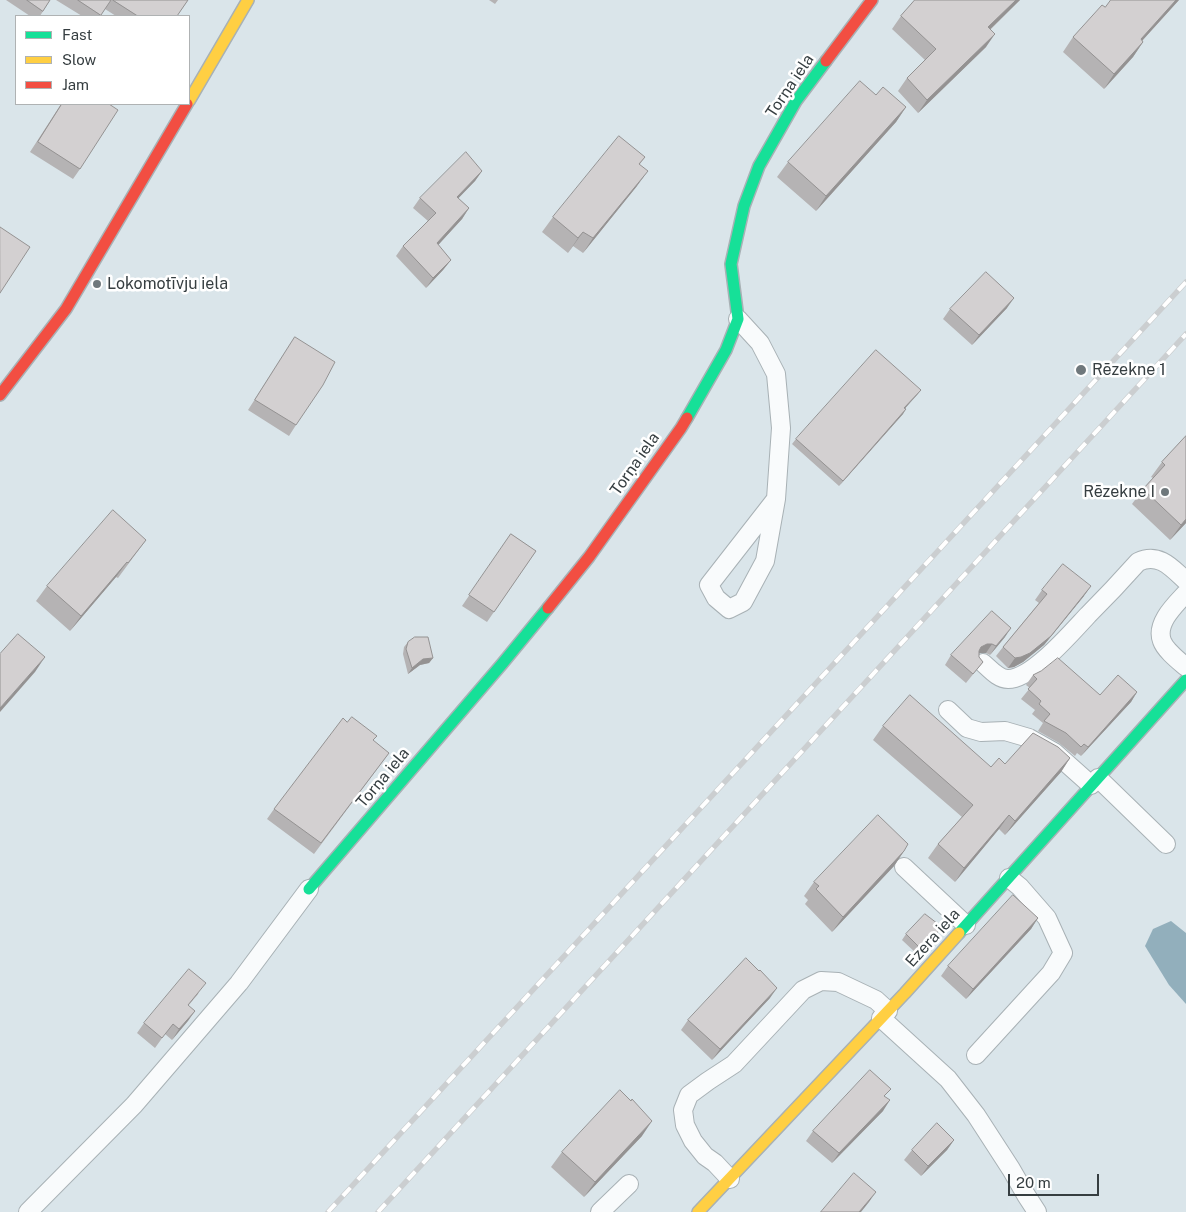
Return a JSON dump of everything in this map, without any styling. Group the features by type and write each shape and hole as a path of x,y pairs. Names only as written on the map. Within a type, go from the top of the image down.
{"street":[{"path":"190,99 248,0"},
{"name":"Torņa iela","path":"309,889 502,664 589,557 681,428 726,350 738,318 732,264 744,206 759,166 796,101 872,0"},
{"path":"0,395 66,310 186,105"},
{"name":"Ezera iela","path":"698,1212 966,925 1186,680"}],"lane":[{"path":"738,318 760,343 776,374 782,428 776,499 765,561 743,602 729,609 716,598 709,584 776,499"},
{"path":"983,662 998,676 1006,679 1017,678 1029,671 1052,652 1138,562 1145,559 1152,558 1162,562 1172,568 1186,581"},
{"path":"1186,593 1170,610 1161,626 1161,640 1170,652 1186,667"},
{"path":"948,710 967,728 981,732 1005,731 1029,738 1054,752 1095,782 1166,844"},
{"path":"904,867 966,925"},
{"path":"976,1055 1051,973 1063,953 1047,918 1020,887 1009,878"},
{"path":"28,1212 134,1105 239,983 309,889"},
{"path":"730,1179 693,1142 685,1125 683,1110 689,1095 734,1064 803,990 821,982 838,982 876,1000 884,1014 948,1079 1011,1168 1037,1212"},
{"path":"600,1212 629,1184"}],"water":[{"path":"1171,921 1186,933 1186,1004 1169,985 1145,946 1153,929"}],"building":[{"path":"27,0 50,0 43,11"},
{"path":"78,0 111,0 101,15"},
{"path":"113,0 188,0 178,15 136,15"},
{"path":"915,0 1016,0 988,27 995,34 927,100 907,78 936,49 901,16"},
{"path":"1111,0 1176,0 1141,39 1143,42 1114,74 1073,37 1102,5 1105,7"},
{"path":"860,81 876,95 883,87 906,107 826,196 788,162"},
{"path":"61,105 110,105 118,110 80,169 38,142"},
{"path":"619,136 645,157 639,164 648,171 593,238 583,232 578,238 553,217"},
{"path":"466,152 482,171 457,197 469,208 437,243 451,260 433,278 403,246 436,213 420,198"},
{"path":"0,227 30,247 0,293"},
{"path":"986,272 1014,298 979,335 950,309"},
{"path":"295,337 335,362 323,385 296,425 255,400"},
{"path":"876,350 921,390 843,481 796,439"},
{"name":"Rēzekne I","path":"1186,436 1186,519 1181,525 1143,489 1165,465 1162,462"},
{"path":"113,510 146,540 81,616 47,586"},
{"path":"511,534 536,551 494,612 469,595"},
{"path":"1063,564 1091,586 1051,636 1030,653 1015,658 1003,647 1047,594 1042,590"},
{"path":"992,611 1011,628 996,646 987,644 981,647 979,657 983,662 973,674 951,655"},
{"path":"18,634 45,657 0,708 0,654"},
{"path":"415,637 428,637 433,658 423,659 412,668 406,649 408,642"},
{"path":"1058,658 1100,695 1118,675 1137,692 1088,747 1084,744 1081,747 1066,733 1044,721 1050,714 1039,704 1041,701 1028,689 1037,679 1033,675"},
{"path":"910,695 991,767 999,758 1005,764 1033,733 1058,747 1070,758 1015,821 1009,815 964,868 938,844 973,805 883,726"},
{"path":"352,717 377,736 373,740 389,753 321,843 274,809 343,718 347,722"},
{"path":"878,815 908,844 904,851 843,917 816,889 819,886 814,882"},
{"path":"1013,895 1038,918 973,989 948,966"},
{"path":"925,914 942,927 922,950 906,934"},
{"path":"746,958 777,988 720,1049 688,1020"},
{"path":"189,969 206,983 188,1005 195,1011 179,1029 173,1024 162,1038 144,1023"},
{"path":"870,1070 891,1089 884,1096 890,1100 839,1153 813,1131"},
{"path":"620,1090 631,1101 632,1099 652,1121 595,1182 562,1152"},
{"path":"937,1123 954,1140 928,1166 912,1150"},
{"path":"854,1173 876,1192 859,1212 821,1212"}],"railway":[{"path":"328,1212 1186,282"},
{"path":"378,1212 1186,334"}],"traffic: fast":[{"path":"687,418 726,350 738,319 731,264 744,206 759,166 796,101 826,61"},
{"path":"309,889 548,608"},
{"path":"959,933 1186,680"}],"traffic: slow":[{"path":"190,99 248,0"},
{"path":"698,1212 905,993 959,933"}],"traffic: jam":[{"path":"826,61 872,0"},
{"path":"0,395 66,309 186,105"},
{"path":"548,608 589,557 687,418"}],"place":[{"name":"Lokomotīvju iela","path":"97,284"},
{"name":"Rēzekne 1","path":"1081,370"},
{"name":"Rēzekne I","path":"1165,492"}]}
